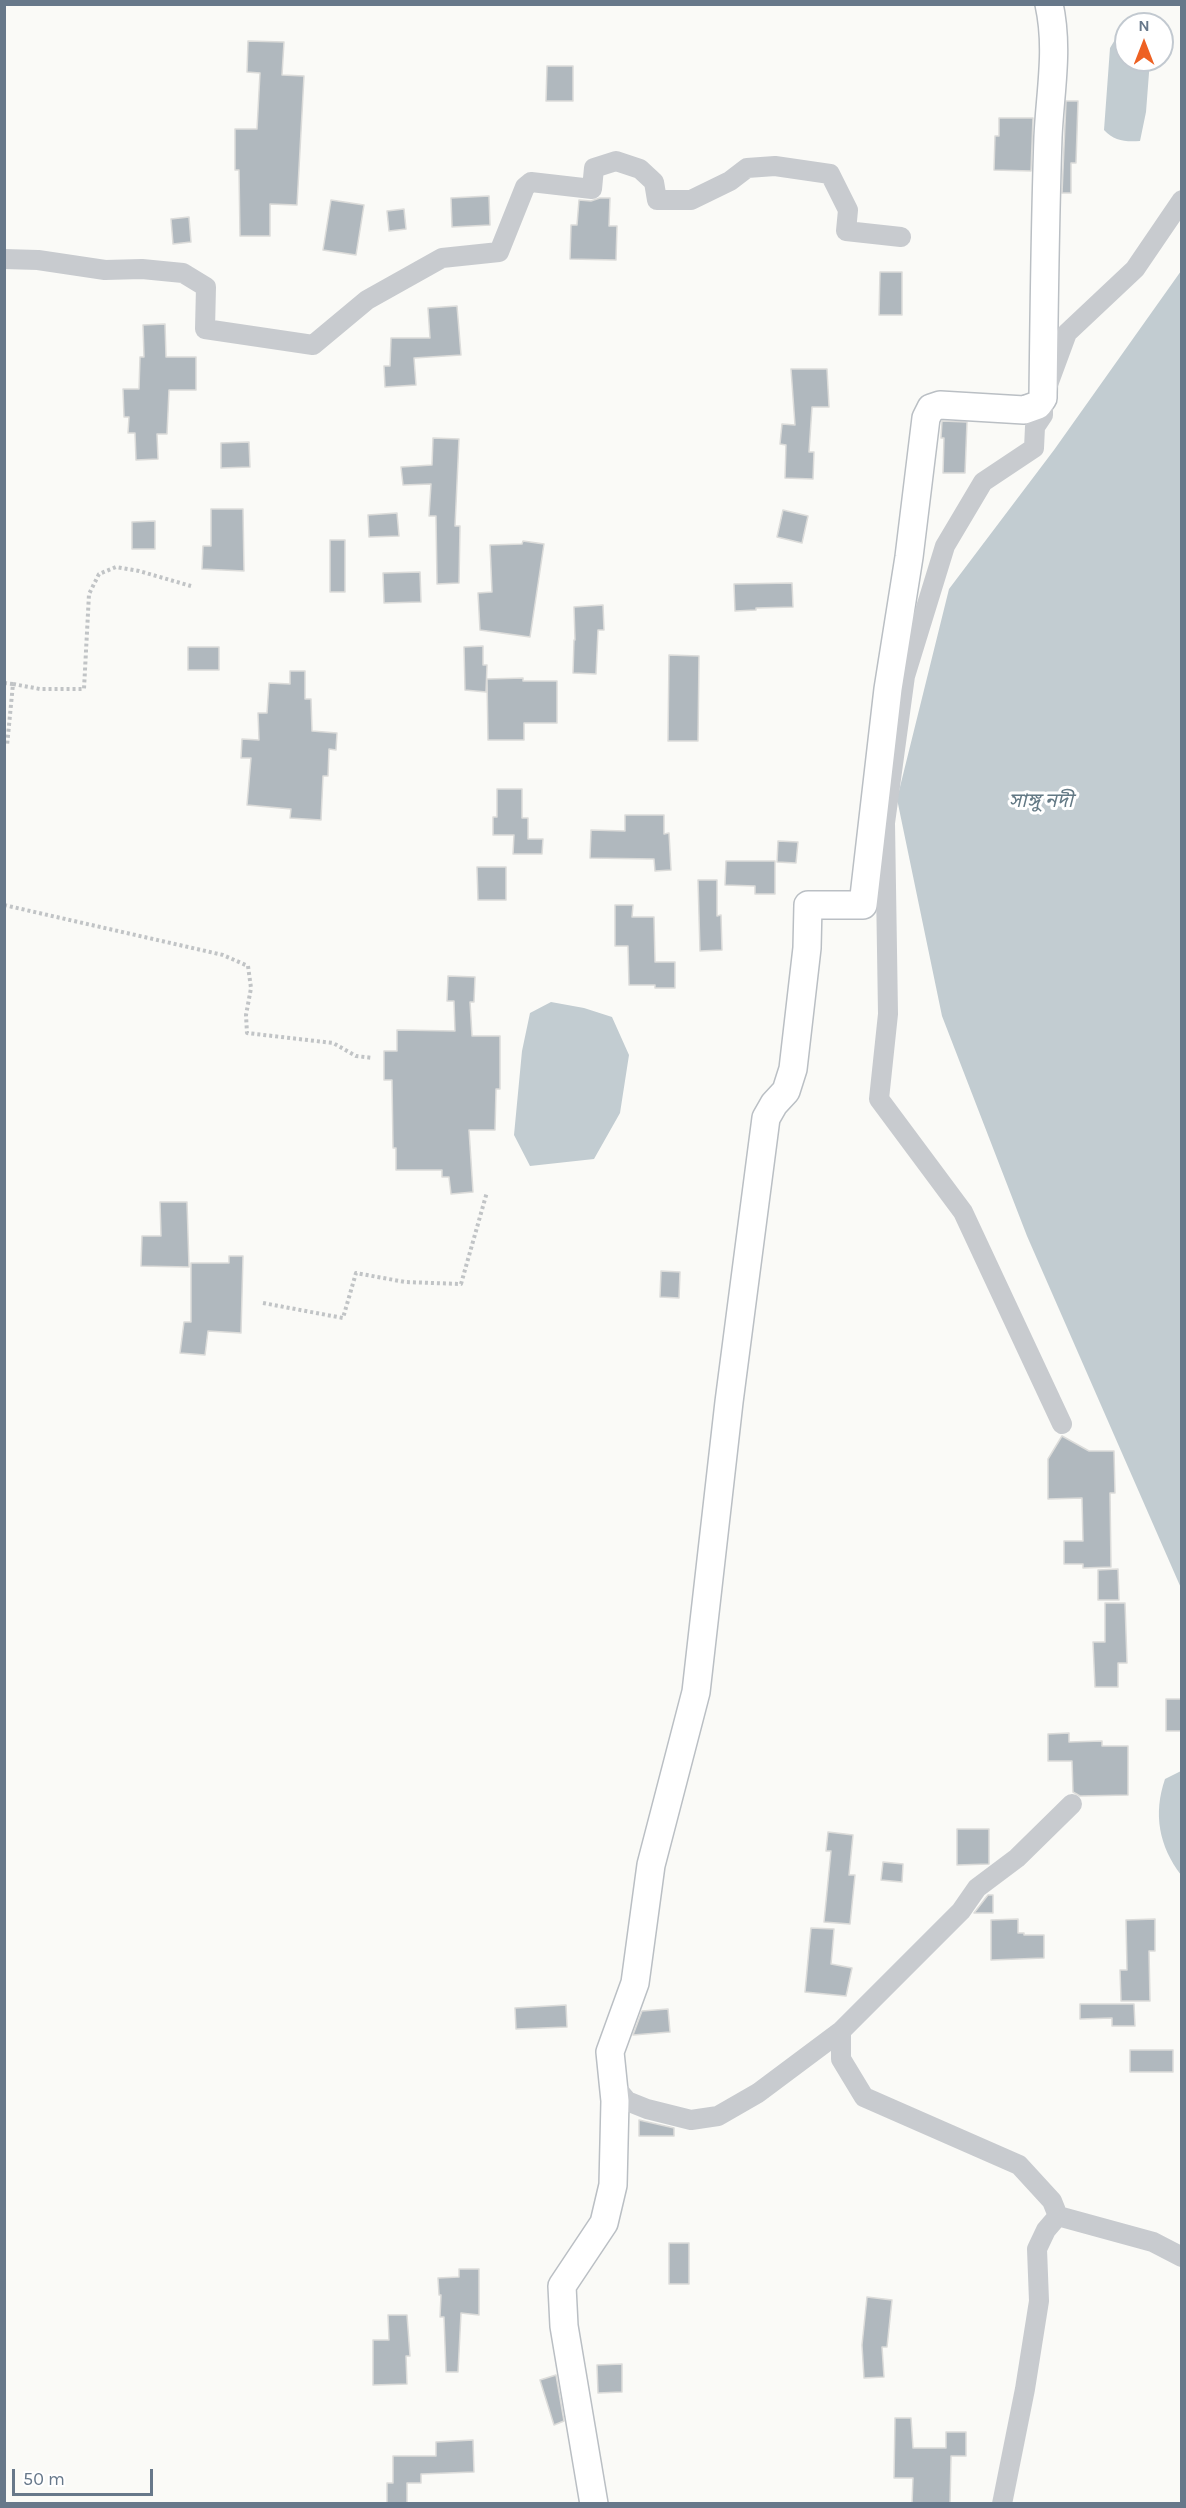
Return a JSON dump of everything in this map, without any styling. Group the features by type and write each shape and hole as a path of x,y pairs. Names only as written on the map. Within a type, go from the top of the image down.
{"main road":[{"path":"594,2504 564,2326 562,2286 604,2223 613,2185 615,2101 610,2052 635,1983 651,1865 696,1692 766,1118 774,1104 786,1091 793,1069 807,948 808,905 863,905 888,688 909,556 926,418 931,408 940,405 1024,411 1038,405 1043,398 1048,134 1054,65 1054,38 1049,4"}],"street":[{"path":"4,259 38,260 105,270 142,269 183,273 206,287 205,329 314,345 368,300 442,258 499,252 525,187 531,182 592,189 594,168 616,161 640,169 654,182 657,200 691,200 730,181 747,168 775,166 830,174 848,210 846,231 901,237"},
{"path":"1062,1424 963,1212 879,1100 888,1014 885,823 905,676 945,546 983,482 1034,448 1035,427 1043,415 1043,398 1067,333 1135,269 1182,200"},
{"path":"612,2083 627,2101 647,2109 691,2120 718,2116 758,2093 841,2031 961,1911 977,1888 1017,1858 1072,1804"},
{"path":"841,2031 840,2059 864,2097 1019,2165 1052,2201 1058,2216"},
{"path":"1058,2216 1153,2242 1182,2257"},
{"path":"1002,2504 1025,2389 1039,2301 1037,2249 1046,2230 1058,2216"}],"path":[{"path":"4,684 40,690 84,690 90,594 99,574 116,567 140,571 190,586"},
{"path":"7,746 13,684"},
{"path":"4,905 223,955 248,966 251,988 246,1015 247,1033 333,1043 356,1056 373,1058"},
{"path":"263,1303 343,1318 356,1273 405,1282 461,1284 487,1192"}],"water":[{"path":"1114,41 1114,72 1149,72 1146,112 1140,141 1120,140 1104,130 1110,48"},
{"name":"সাঙ্গু নদী","path":"1181,271 1181,1588 1027,1236 942,1016 897,799 949,589 1054,450"},
{"path":"551,1002 584,1008 612,1017 629,1055 620,1113 594,1159 530,1166 514,1135 522,1051 530,1013"},
{"path":"1182,1771 1181,1875 1163,1841 1159,1805 1165,1779"}],"building":[{"path":"248,41 284,42 282,75 304,76 297,205 270,204 270,236 240,236 239,170 235,170 235,129 257,129 260,73 247,72"},
{"path":"547,66 573,66 573,101 546,101"},
{"path":"1066,101 1078,101 1076,163 1071,163 1071,193 1062,193"},
{"path":"999,118 1033,118 1031,171 994,170 995,136 999,136"},
{"path":"489,196 490,225 452,227 451,198"},
{"path":"610,198 609,226 617,226 616,260 570,259 571,225 577,225 579,200 591,201"},
{"path":"331,200 364,205 356,255 323,250"},
{"path":"404,209 406,229 389,231 387,211"},
{"path":"189,217 191,242 173,244 171,219"},
{"path":"880,272 902,272 902,315 879,315"},
{"path":"457,306 461,355 414,358 416,385 385,387 384,366 390,366 391,338 430,338 428,308"},
{"path":"165,324 166,357 196,357 196,390 169,390 167,434 157,434 158,459 136,460 135,433 128,433 129,417 124,417 123,389 139,389 140,357 144,357 143,325"},
{"path":"791,369 827,369 829,407 812,407 809,452 814,452 813,479 785,478 786,445 780,444 782,424 795,425"},
{"path":"942,421 967,422 965,473 943,473"},
{"path":"433,438 459,439 455,526 460,526 459,583 437,584 436,516 429,516 431,484 403,485 401,467 432,465"},
{"path":"249,442 250,467 221,468 221,443"},
{"path":"211,509 243,509 244,571 202,569 203,546 211,546"},
{"path":"783,510 808,516 802,543 777,537"},
{"path":"397,513 399,536 369,537 368,515"},
{"path":"155,521 155,549 132,549 132,522"},
{"path":"330,540 345,540 345,592 330,592"},
{"path":"523,541 544,544 530,637 480,630 478,593 492,592 490,545 522,544"},
{"path":"420,572 421,602 384,603 383,573"},
{"path":"792,583 793,607 735,611 734,584"},
{"path":"603,605 604,630 598,630 596,674 573,673 574,607"},
{"path":"483,646 483,665 487,665 486,692 465,690 464,647"},
{"path":"188,647 219,647 219,670 188,670"},
{"path":"669,655 699,656 698,741 668,741"},
{"path":"290,671 305,671 305,699 311,699 312,731 337,733 336,750 329,749 328,776 323,776 321,820 290,818 291,809 247,805 251,758 241,758 242,739 259,740 258,713 267,713 269,683 290,684"},
{"path":"523,678 523,681 557,681 557,723 524,723 524,740 488,740 487,679"},
{"path":"497,789 522,789 522,818 528,818 528,839 543,839 542,854 513,854 514,835 493,835 493,817 497,817"},
{"path":"625,815 664,815 664,834 669,833 671,870 655,871 654,859 590,858 591,830 625,831"},
{"path":"778,841 798,842 796,863 777,862"},
{"path":"726,861 775,861 775,894 755,894 755,886 725,885"},
{"path":"477,867 506,867 506,900 478,900"},
{"path":"698,880 717,880 717,916 721,915 722,950 700,951"},
{"path":"615,905 633,905 632,917 654,917 655,962 675,962 675,988 629,985 628,946 615,946"},
{"path":"448,976 475,977 474,1002 470,1002 472,1036 500,1036 500,1089 496,1089 495,1130 469,1130 473,1192 451,1194 449,1177 442,1177 442,1170 396,1170 396,1148 393,1148 392,1080 384,1080 384,1051 397,1051 397,1030 455,1031 454,1001 447,1001"},
{"path":"160,1202 187,1202 189,1267 141,1266 142,1236 161,1236"},
{"path":"229,1256 243,1256 241,1333 208,1331 205,1355 180,1353 184,1322 191,1322 191,1263 229,1263"},
{"path":"661,1271 680,1272 679,1298 660,1297"},
{"path":"1062,1436 1089,1451 1114,1451 1115,1493 1110,1493 1111,1567 1083,1568 1083,1564 1064,1564 1064,1541 1083,1541 1082,1498 1048,1499 1048,1459"},
{"path":"1118,1569 1119,1600 1098,1600 1098,1570"},
{"path":"1105,1603 1125,1603 1127,1663 1118,1663 1118,1687 1095,1687 1093,1642 1105,1642"},
{"path":"1166,1699 1182,1699 1182,1731 1166,1731"},
{"path":"1069,1733 1069,1742 1102,1741 1102,1746 1128,1746 1128,1795 1080,1796 1073,1792 1072,1761 1048,1761 1048,1734"},
{"path":"957,1829 989,1829 989,1864 957,1865"},
{"path":"828,1832 853,1835 849,1875 855,1875 850,1924 824,1922 831,1851 826,1851"},
{"path":"883,1862 903,1864 902,1882 881,1880"},
{"path":"988,1895 993,1895 993,1913 974,1913"},
{"path":"1018,1919 1018,1933 1044,1935 1044,1958 991,1960 991,1920"},
{"path":"1155,1919 1155,1951 1149,1951 1150,2001 1121,2001 1120,1970 1127,1970 1126,1920"},
{"path":"811,1928 834,1929 831,1964 852,1968 846,1996 805,1992"},
{"path":"1080,2004 1134,2004 1135,2026 1112,2026 1112,2018 1080,2019"},
{"path":"566,2005 567,2027 516,2029 515,2008"},
{"path":"668,2009 670,2032 633,2035 642,2011"},
{"path":"1130,2050 1173,2050 1173,2072 1130,2072"},
{"path":"639,2120 674,2128 674,2136 639,2136"},
{"path":"669,2243 689,2243 689,2284 669,2284"},
{"path":"459,2269 479,2269 479,2315 461,2313 458,2372 446,2372 444,2317 440,2317 441,2295 439,2295 438,2278 459,2277"},
{"path":"867,2297 892,2300 887,2347 882,2347 884,2377 864,2378 862,2345"},
{"path":"388,2315 407,2315 410,2356 406,2356 407,2384 373,2385 373,2340 389,2340"},
{"path":"622,2364 622,2392 598,2393 597,2365"},
{"path":"556,2375 564,2421 554,2425 540,2380"},
{"path":"895,2418 911,2418 913,2448 946,2448 946,2432 966,2432 966,2456 951,2456 950,2504 912,2504 913,2478 894,2478"},
{"path":"473,2440 474,2472 421,2474 421,2483 407,2483 407,2504 387,2504 387,2483 393,2483 393,2456 436,2456 436,2442"}]}
